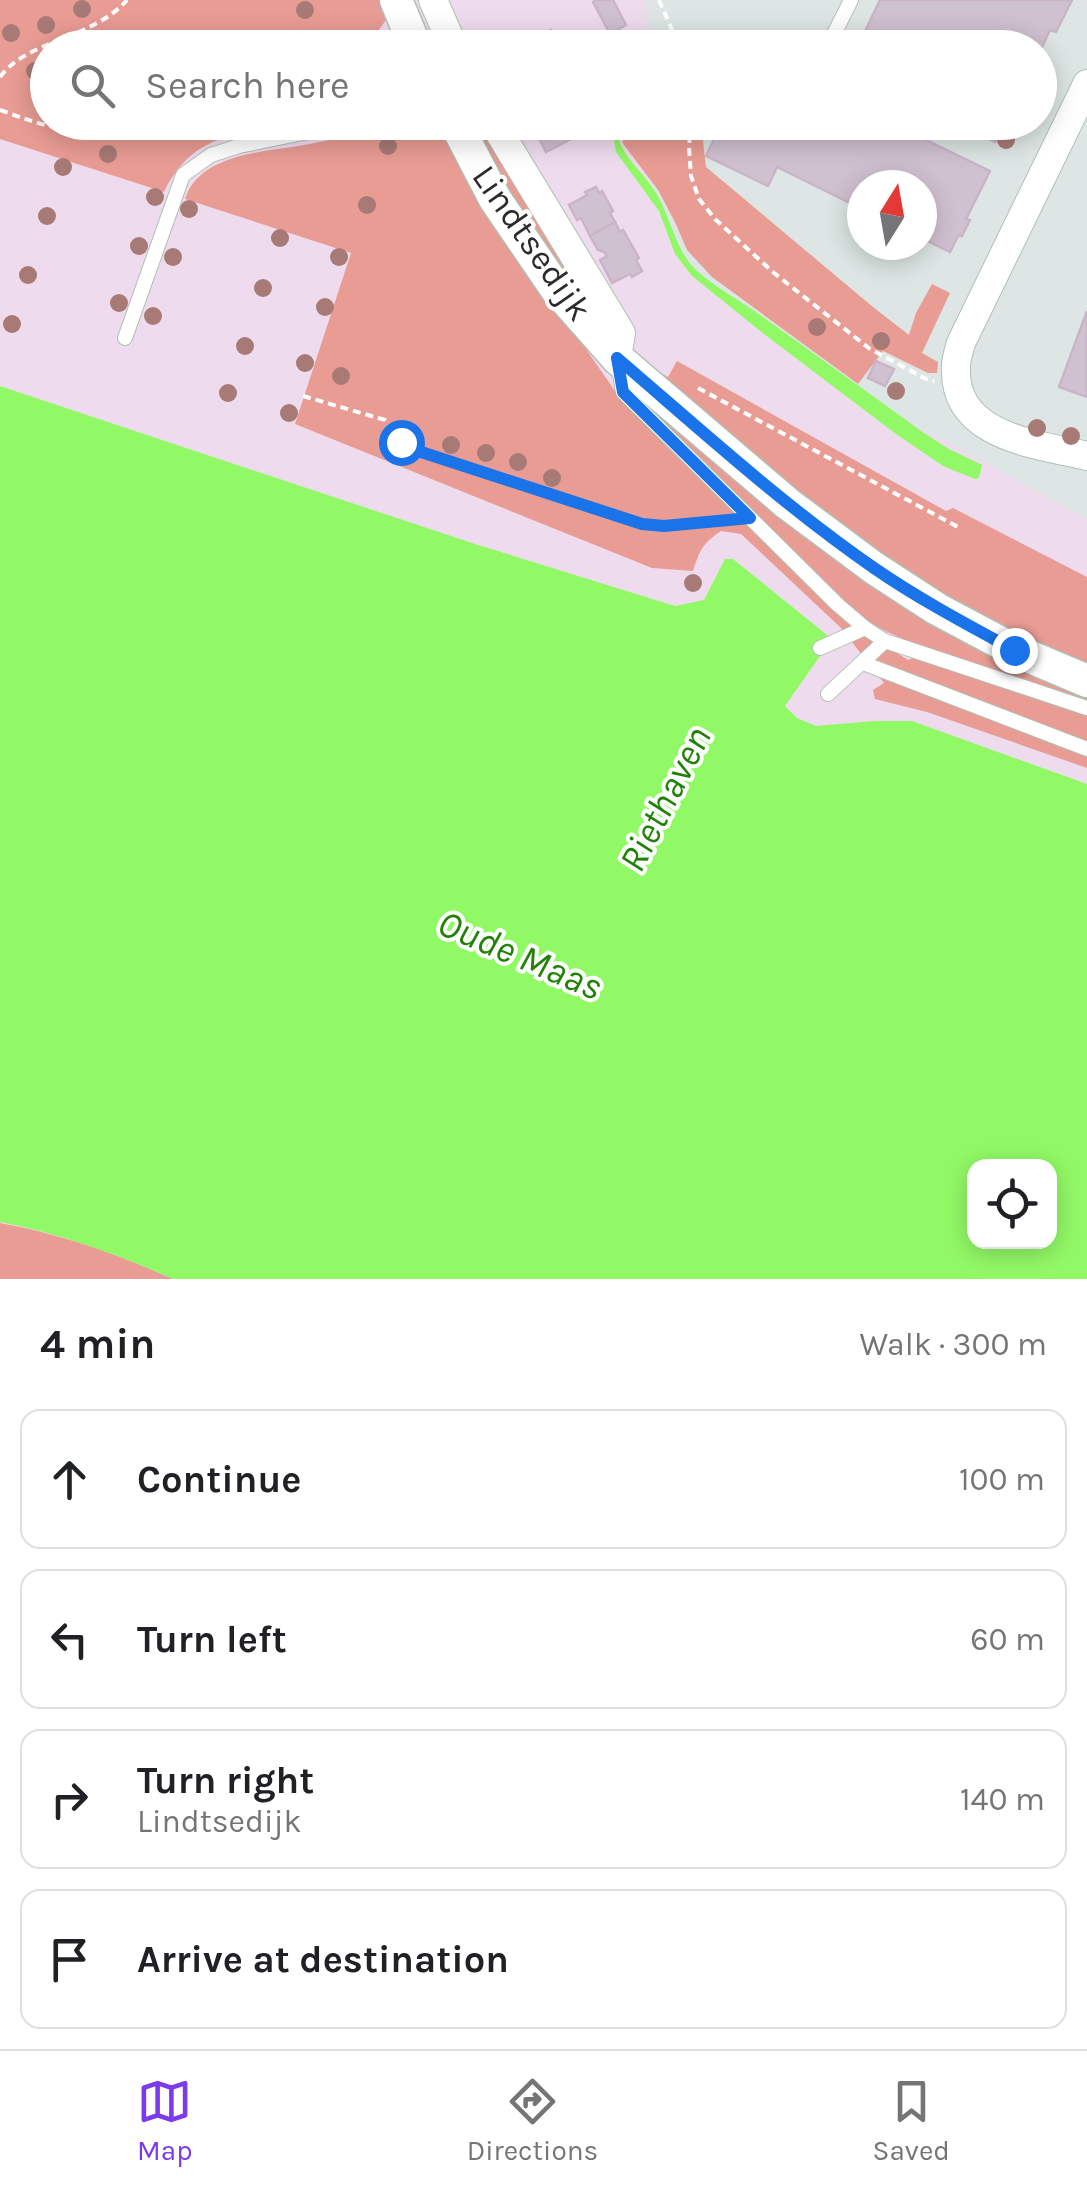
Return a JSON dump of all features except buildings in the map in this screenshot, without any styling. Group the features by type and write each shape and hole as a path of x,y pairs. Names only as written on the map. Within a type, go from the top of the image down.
{"street":[{"path":"396,0 409,30"},
{"path":"433,0 446,30"},
{"path":"1087,84 961,343 956,366 961,395 980,422 993,431 1087,456"},
{"name":"Lindtsedijk","path":"464,140 496,198 557,290 617,358 788,504 874,568 937,609 1014,650 1087,681"},
{"name":"Lindtsedijk","path":"504,140 620,333 617,358"}],"lane":[{"path":"837,30 851,0"},
{"path":"125,338 183,175 211,155 268,140"},
{"path":"617,358 623,392 865,628 886,641 1087,708"},
{"path":"820,648 865,628"},
{"path":"828,694 886,641"},
{"path":"863,663 1087,749"}],"path":[{"path":"87,30 127,0"},
{"path":"659,0 672,30"},
{"path":"0,77 30,53"},
{"path":"0,110 30,120"},
{"path":"690,140 691,176 699,199 715,219 774,273 870,349 961,395"},
{"path":"684,380 958,527"},
{"path":"303,396 386,420 401,442 412,449 642,524 664,526 750,518"}],"shaded area":[{"path":"0,0 386,0 389,16 379,30 30,30 30,140 218,140 189,158 164,192 0,139"},
{"path":"646,0 1087,0 1087,519 856,392 695,274 676,247 642,179 658,140 1057,140 1057,30 649,30"},
{"path":"329,140 451,140 622,401 847,621 908,660 913,658 1087,713 1087,768 927,712 875,699 873,690 884,683 841,628 741,534 721,531 702,548 693,571 652,568 295,424 351,253 185,199 193,183 205,172 220,163"},
{"path":"475,140 496,140 563,249 590,315"},
{"path":"703,140 706,167 909,335 932,284 950,293 922,353 938,362 937,373 928,373 883,351 858,384 712,277 687,250 658,190 622,141"},
{"path":"677,361 946,511 953,508 1087,577 1087,668 986,623 840,532 643,364 668,377"},
{"path":"635,395 1087,689 1087,703 926,648 851,611"},
{"path":"0,1223 88,1246 173,1279 0,1279"}],"water":[{"path":"614,140 620,140 658,196 681,249 694,268 924,433 982,465 979,478 943,466 896,434 692,276 675,254 659,211 616,152"},
{"path":"0,386 475,544 675,606 704,600 725,559 733,559 832,639 785,706 797,718 816,726 912,721 1087,784 1087,1279 173,1279 45,1232 0,1222"}],"route":[{"path":"401,442 412,449 642,524 664,526 750,518 623,392 617,358 788,504 874,568 937,609 1014,650"}],"water label":[{"name":"Riethaven","path":"665,799"},
{"name":"Oude Maas","path":"520,955"}]}
